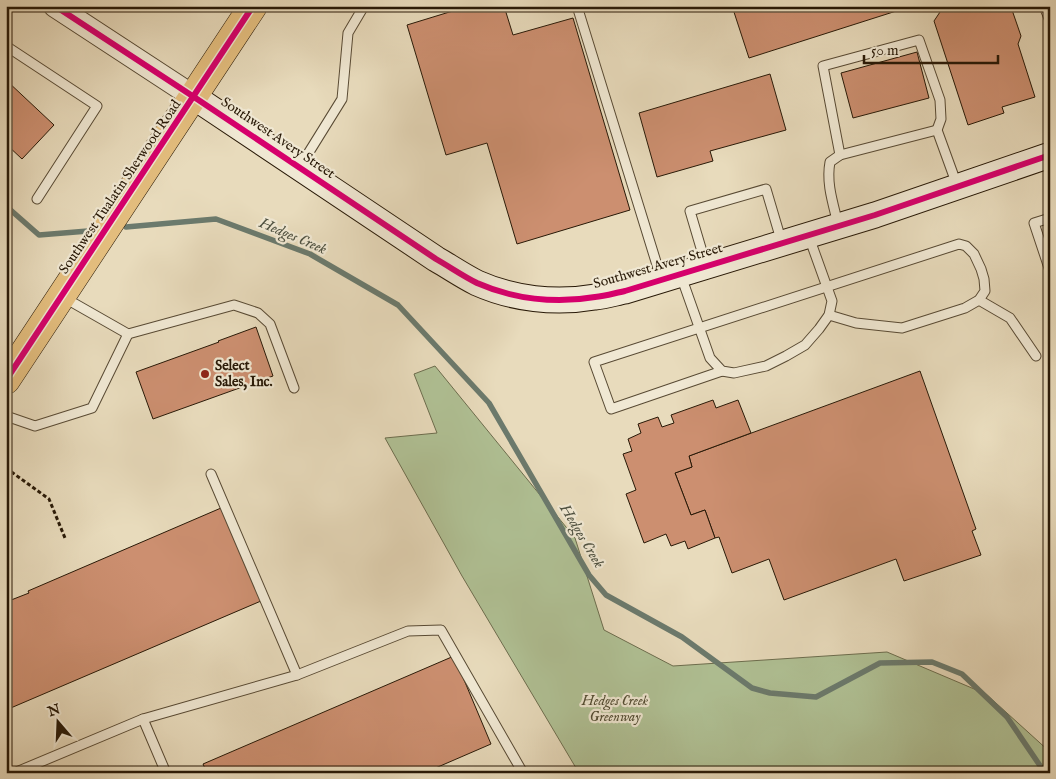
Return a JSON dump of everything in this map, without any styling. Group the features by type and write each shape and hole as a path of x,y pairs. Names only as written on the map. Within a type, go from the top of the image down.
{"highway":[{"name":"Southwest Tualatin Sherwood Road","path":"6,380 253,6"}],"main road":[{"name":"Southwest Avery Street","path":"194,97 436,260 477,282 501,292 541,299 569,300 594,297 671,277 875,215 1050,155"}],"street":[{"path":"55,6 194,97"}],"lane":[{"path":"300,168 342,99 348,32 364,6"},
{"path":"577,6 671,277 699,328 710,358 722,371"},
{"path":"1044,6 1050,21"},
{"path":"840,155 823,66 919,40 940,100 941,118 937,130 958,186"},
{"path":"6,46 98,106 38,199"},
{"path":"838,226 829,182 828,171 830,162 840,155 937,130"},
{"path":"706,266 690,211 766,189 782,243"},
{"path":"1050,218 1034,223 1050,271"},
{"path":"808,235 826,286 832,301 829,315 819,329 805,344 786,356 756,369 734,373 722,371 611,409 594,362 826,286 959,244 966,246 974,254 981,269 985,291 979,300 965,308 902,328 856,323 829,315"},
{"path":"62,296 128,334 234,305 258,313 270,324 294,388"},
{"path":"979,300 1010,318 1036,356"},
{"path":"6,416 35,426 92,408 128,334"},
{"path":"211,474 297,675"},
{"path":"14,773 143,719 297,675 408,632 441,630 523,773"},
{"path":"143,719 166,773"}],"path":[{"path":"6,468 49,499 65,538"}],"green space":[{"name":"Hedges Creek Greenway","path":"435,366 575,538 604,630 673,666 887,652 986,694 1050,752 1050,773 858,773 853,770 807,770 806,773 579,773 462,576 385,438 437,433 414,374"}],"building":[{"path":"469,6 504,6 513,35 573,18 630,210 517,244 487,143 446,155 407,25"},
{"path":"732,6 912,6 749,58"},
{"path":"944,6 1012,6 1021,36 1018,44 1035,97 1002,107 1004,113 968,125 934,21"},
{"path":"917,52 929,98 853,118 841,73"},
{"path":"770,74 786,130 710,151 713,161 657,177 639,113"},
{"path":"6,80 54,125 22,159 6,144"},
{"name":"Select Sales, Inc.","path":"256,327 273,376 153,419 136,372"},
{"path":"920,371 976,529 972,531 981,555 904,581 896,559 784,600 769,559 732,573 719,537 715,538 705,510 691,515 675,473 692,467 689,456"},
{"path":"713,400 716,408 738,400 751,433 689,456 692,467 675,473 691,515 705,510 715,538 688,549 685,541 671,546 666,534 644,543 626,494 636,490 623,454 632,451 628,439 641,433 638,424 658,417 662,427 674,423 671,415"},
{"path":"221,508 261,601 6,710 6,602"},
{"path":"454,656 491,744 424,773 207,773 203,764"}],"waterway":[{"name":"Hedges Creek","path":"6,206 39,235 88,231"},
{"name":"Hedges Creek","path":"126,227 216,219 310,254 398,305 489,403 589,575 606,595 682,637 752,688 770,693 816,697 880,663 932,662 962,674 1007,717 1045,773"}],"cycle path":[{"path":"55,6 436,259 477,283 505,293 534,299 580,299 625,291 875,215 1050,155"},
{"path":"6,380 253,6"}],"place":[{"name":"Select Sales, Inc.","path":"205,374"}]}
